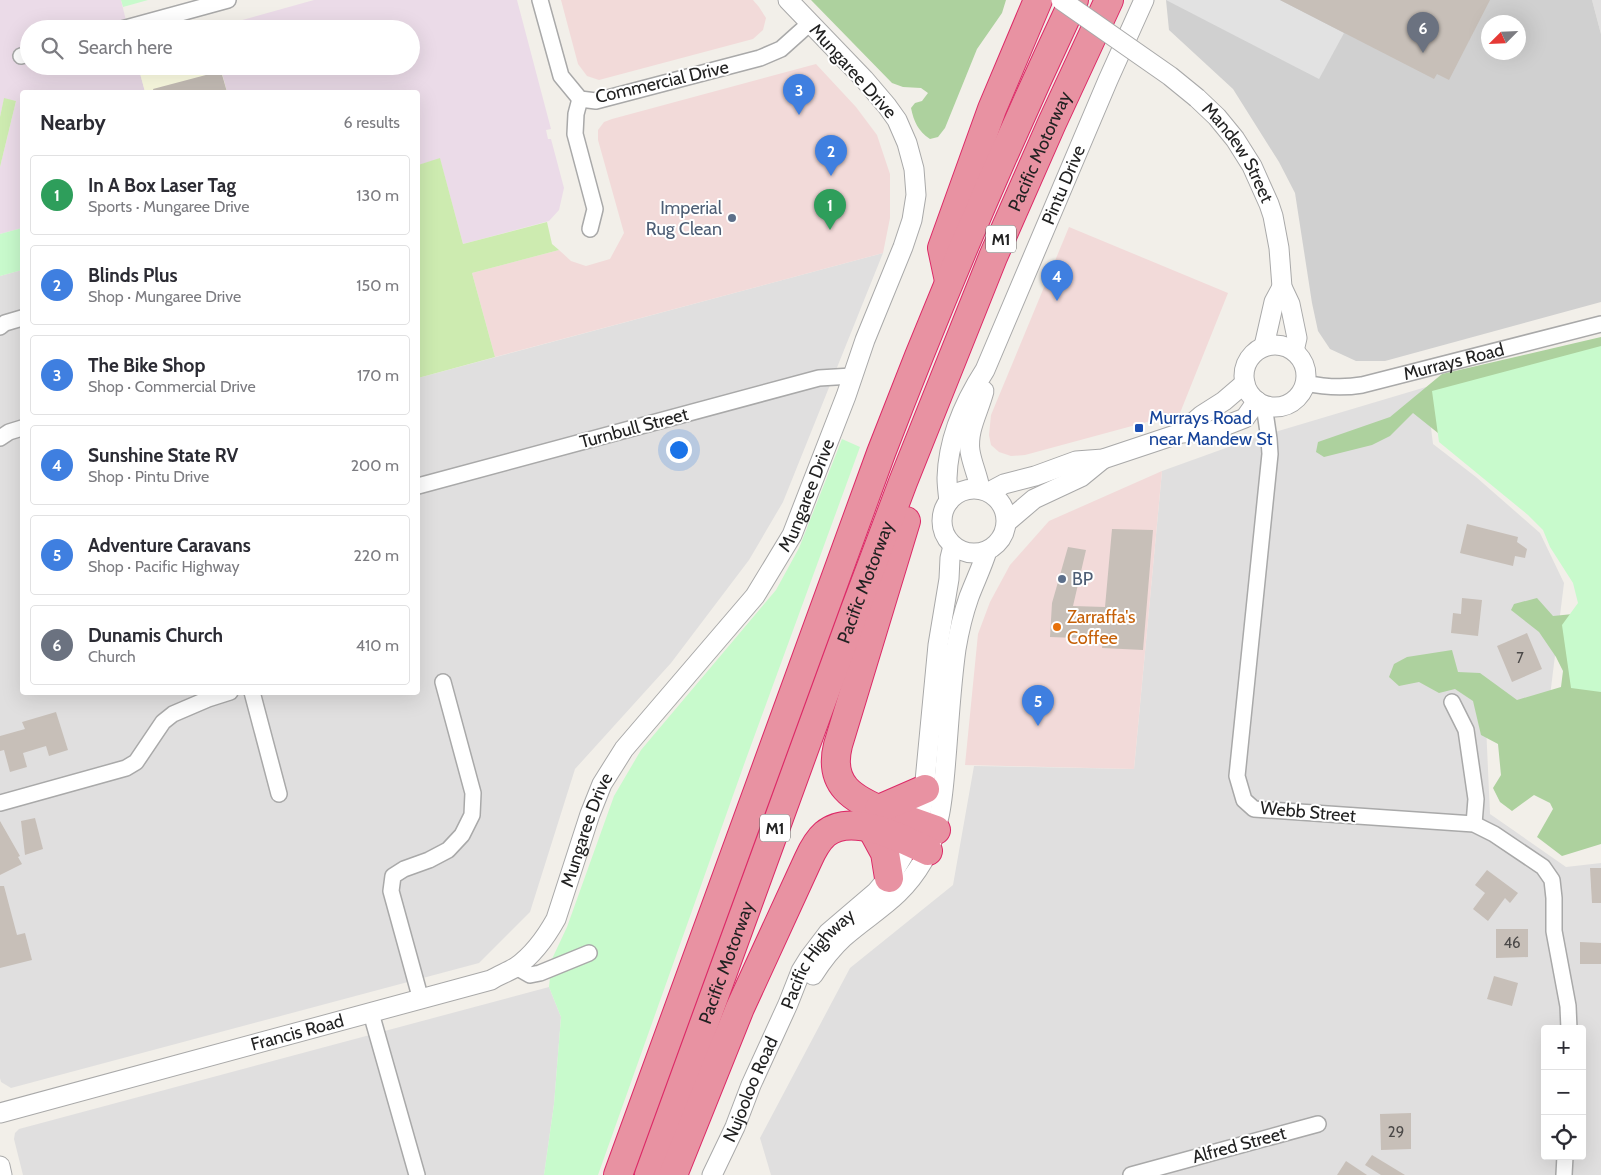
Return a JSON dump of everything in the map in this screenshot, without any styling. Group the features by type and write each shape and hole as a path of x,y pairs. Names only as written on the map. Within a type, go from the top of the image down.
{"highway":[{"path":"949,282 942,248 992,109 1038,0"},
{"name":"Pacific Motorway","path":"618,1175 881,452 991,182 1074,0"},
{"name":"Pacific Motorway","path":"649,1175 903,482 993,257 1109,0"},
{"path":"903,482 906,520 835,760 838,777 849,793 876,819 923,837"},
{"path":"673,1175 740,1008 814,848 825,835 836,828 857,826 876,819 925,789"},
{"path":"876,819 889,878"}],"street":[{"path":"155,20 228,0"},
{"name":"Commercial Drive","path":"540,0 561,76 580,99 596,101 760,58 781,49 810,23"},
{"name":"Mungaree Drive","path":"516,967 547,936 556,919 593,806 602,784 624,749 755,596 792,535 870,327 910,228 915,204 915,178 907,143 892,112 788,0"},
{"name":"Mandew Street","path":"1061,0 1170,76 1217,117 1235,139 1258,178 1269,204 1277,231 1282,287 1290,304 1297,338 1294,351"},
{"name":"Pintu Drive","path":"948,501 947,478 956,430 973,388 985,370 1094,112 1144,0"},
{"path":"580,99 576,114 575,134 595,209 590,229"},
{"name":"Mandew Street","path":"1264,346 1274,302 1282,287"},
{"path":"0,327 4,323 20,319"},
{"name":"Murrays Road","path":"1305,383 1343,387 1356,386 1601,324"},
{"path":"1264,346 1285,346 1294,351 1304,366 1306,374 1301,393 1294,400 1284,405 1274,407 1260,403 1252,396 1245,383 1244,374 1250,357 1264,346"},
{"name":"Pintu Drive","path":"984,490 971,458 970,445 971,431 984,392 985,370"},
{"name":"Turnbull Street","path":"420,485 819,378 852,376"},
{"path":"1181,433 1245,383"},
{"path":"984,490 1036,476 1076,461 1103,459 1181,433 1209,432 1245,418 1260,403"},
{"name":"Webb Street","path":"1260,403 1269,439 1270,454 1237,776 1244,800 1254,809 1474,824 1494,834 1543,867 1552,880 1554,931 1568,1006 1569,1025"},
{"path":"0,438 9,432 20,429"},
{"path":"1007,522 1034,499 1081,477 1103,459"},
{"path":"971,488 984,490 997,497 1006,513 1007,522 1001,539 995,546 978,553 969,553 953,546 943,529 942,519 948,501 962,490 971,488"},
{"name":"Pacific Highway","path":"788,1004 836,945 885,906 903,889 917,871 923,837 925,789 938,645 953,546"},
{"name":"Pacific Highway","path":"788,1004 801,971 818,945 840,922 876,892 889,878 900,862 923,837 942,801 958,637 986,551"},
{"path":"421,1000 391,891 393,876 404,869 429,860 448,850 462,835 472,815 473,793 443,682"},
{"path":"0,803 126,768 136,762 163,722 173,714 221,695"},
{"path":"253,695 279,794"},
{"path":"1452,702 1466,730 1476,800 1474,824"},
{"path":"516,967 530,975 540,973 589,953"},
{"name":"Francis Road","path":"0,1113 492,980 516,967"},
{"name":"Nujooloo Road","path":"712,1175 735,1127 751,1085 788,1004"},
{"path":"371,1014 417,1175"},
{"name":"Alfred Street","path":"1131,1175 1318,1124"},
{"path":"1564,1175 1565,1160"},
{"path":"0,1166 2,1175"}],"shaded area":[{"path":"0,0 121,0 126,20 20,20 20,75 140,75 144,90 20,90 20,229 0,234 0,167 16,101 4,99 0,117"},
{"path":"314,0 517,0 551,129 546,130 548,139 551,139 564,188 559,210 549,221 463,244 440,159 420,164 420,90 226,90 222,75 420,75 420,20 242,20"},
{"path":"561,0 753,0 766,18 763,30 753,39 599,80 587,76 578,64"},
{"path":"1166,0 1592,0 1601,34 1601,302 1385,361 1356,361 1330,349 1318,331 1295,193 1279,162 1233,89 1169,30"},
{"path":"1166,0 1280,0 1344,33 1319,79"},
{"path":"1592,0 1601,0 1601,34"},
{"path":"816,64 856,107 877,135 890,174 890,218 883,253 495,357 472,273 559,250 571,261 586,266 610,259 624,233 598,140 598,130 604,122"},
{"path":"140,75 222,75 226,90 144,90"},
{"path":"1069,227 1228,293 1180,413 1025,455 1011,456 999,452 991,445 989,435 991,415"},
{"path":"883,253 783,502 749,560 671,663 575,769 530,912 479,963 11,1088 1,1082 0,1078 0,276 20,271 20,695 420,695 420,377"},
{"path":"1426,387 1433,444 1476,477 1540,533 1564,583 1548,712 1486,725 1490,814 1566,867 1601,863 1601,1175 771,1175 760,1138 850,968 953,885 974,766 1134,769 1162,471 1248,440"},
{"path":"1162,471 1134,769 965,765 978,634 990,602 1010,565 1049,521"},
{"path":"549,987 561,1017 554,1104 544,1175 23,1175 14,1139 15,1133 19,1129"}],"green space":[{"path":"121,0 148,0 123,7"},
{"path":"811,0 1006,0 1002,13 977,49 945,128 938,137 930,139 917,126 911,108 915,103 922,101 928,93 921,88 903,87 892,83"},
{"path":"4,98 16,101 0,167 0,117"},
{"path":"440,158 463,244 547,222 552,244 559,250 472,273 495,357 420,377 420,164"},
{"path":"20,229 20,271 0,276 0,234"},
{"path":"1601,337 1601,844 1562,856 1537,837 1553,809 1550,803 1534,795 1512,811 1500,802 1493,788 1501,775 1498,744 1481,735 1473,701 1455,689 1439,693 1419,682 1399,686 1389,677 1394,664 1407,657 1452,650 1458,672 1480,673 1517,700 1561,687 1563,671 1556,657 1539,632 1511,610 1514,604 1537,598 1553,616 1583,613 1580,582 1544,518 1413,413 1390,436 1372,445 1324,457 1316,452 1318,442 1390,417 1442,374"},
{"path":"1601,346 1601,692 1571,688 1562,625 1578,603 1573,583 1550,547 1543,530 1528,515 1439,442 1432,391"},
{"path":"842,439 860,447 746,759 598,1175 544,1175 554,1104 561,1017 549,987 552,959 567,927 614,796 641,750 776,590 799,548"}],"building":[{"path":"1280,0 1490,0 1449,80 1437,74 1434,79"},
{"path":"206,75 222,75 226,90 153,90"},
{"path":"1467,524 1518,537 1517,542 1527,549 1525,558 1515,556 1513,566 1460,553"},
{"path":"1112,529 1153,530 1143,650 1102,648 1103,639 1050,637 1052,603 1068,547 1086,550 1073,606 1105,607"},
{"path":"1462,598 1482,600 1478,636 1451,633 1453,613 1461,614"},
{"path":"1527,633 1542,669 1512,682 1497,646"},
{"path":"56,712 68,750 49,756 46,746 23,753 27,767 10,772 4,750 0,751 0,736 25,729 22,722"},
{"path":"35,818 43,849 25,855 21,821"},
{"path":"0,821 20,856 18,857 22,864 0,875"},
{"path":"1590,868 1601,868 1601,903 1592,903"},
{"path":"1487,870 1518,893 1510,903 1505,898 1488,921 1473,909 1485,893 1475,885"},
{"path":"0,886 4,886 17,935 25,933 32,960 0,968"},
{"path":"1496,929 1528,929 1528,957 1496,958"},
{"path":"1580,942 1601,943 1601,964 1580,964"},
{"path":"1494,976 1518,983 1512,1006 1487,999"},
{"path":"1411,1113 1411,1149 1381,1150 1380,1114"},
{"path":"1372,1155 1405,1175 1381,1175 1365,1165"},
{"path":"1346,1161 1367,1175 1337,1175"}],"place":[{"name":"Dunamis Church","path":"1423,53"},
{"name":"The Bike Shop","path":"799,115"},
{"name":"Blinds Plus","path":"831,176"},
{"name":"Imperial Rug Clean","path":"732,218"},
{"name":"In A Box Laser Tag","path":"830,230"},
{"name":"Sunshine State RV","path":"1057,301"},
{"name":"Murrays Road near Mandew St","path":"1139,428"},
{"name":"BP","path":"1062,579"},
{"name":"Zarraffa's Coffee","path":"1057,627"},
{"name":"Adventure Caravans","path":"1038,726"}]}
